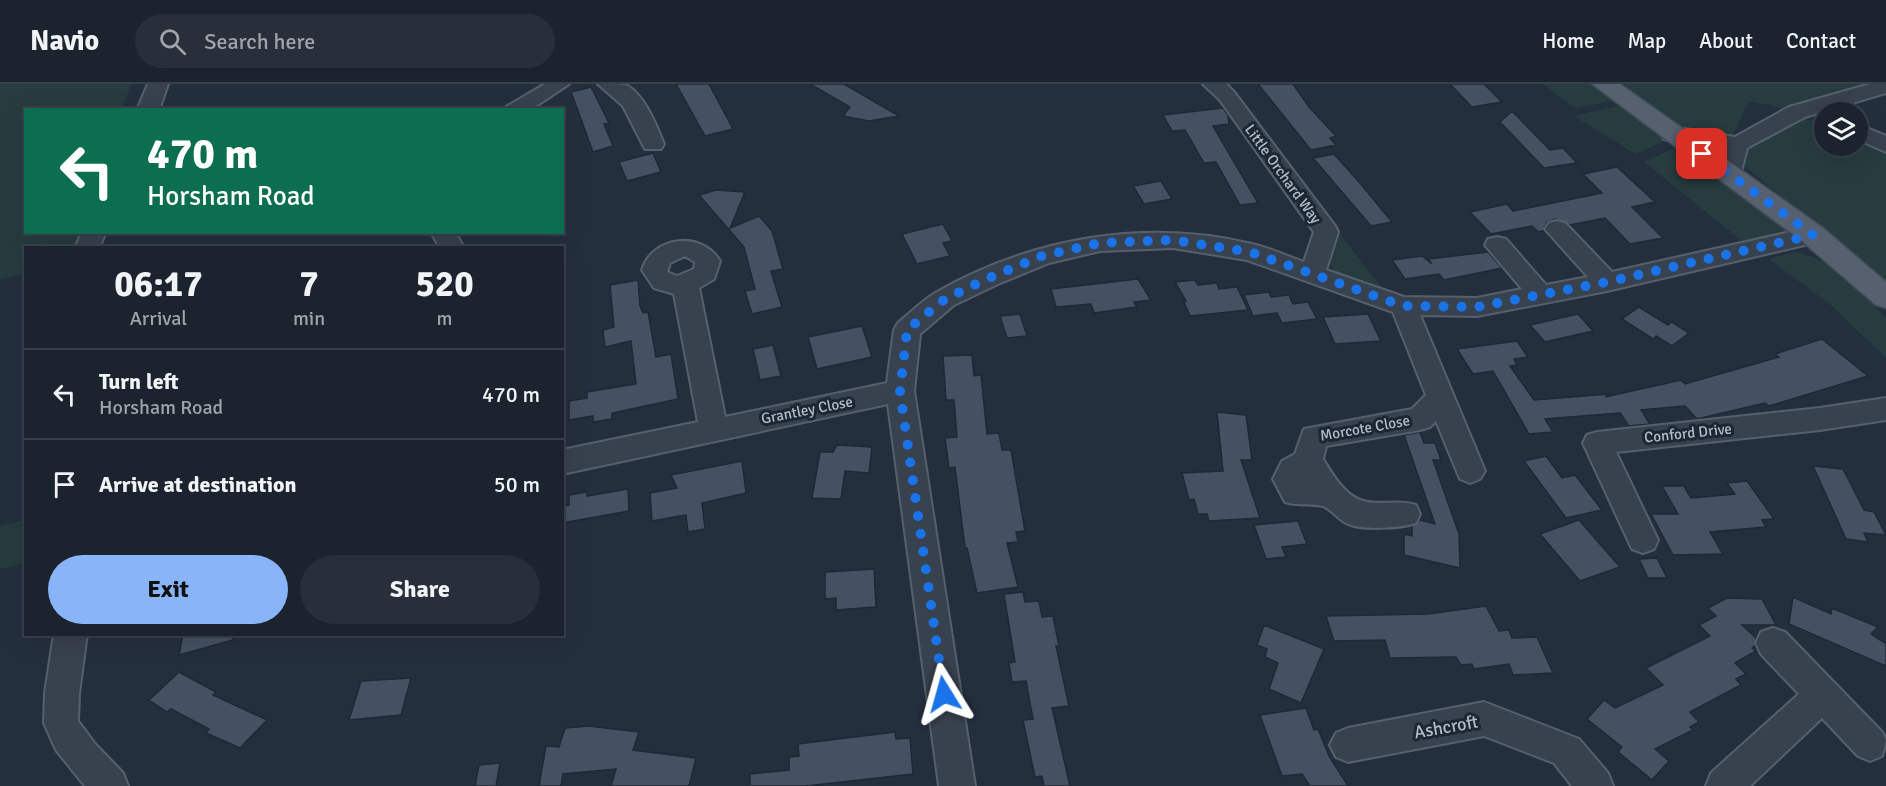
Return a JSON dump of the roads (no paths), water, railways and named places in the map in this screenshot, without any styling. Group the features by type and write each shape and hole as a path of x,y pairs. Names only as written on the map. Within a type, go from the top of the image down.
{"main road":[{"path":"1604,84 1813,235 1886,298"}],"street":[{"path":"149,108 158,84"},
{"path":"516,108 559,84"},
{"path":"608,84 619,88 637,109 652,144"},
{"name":"Little Orchard Way","path":"1213,84 1227,96 1326,232 1313,272"},
{"path":"1672,134 1738,144 1797,112 1886,86"},
{"path":"1797,112 1814,117"},
{"path":"1868,136 1886,145"},
{"path":"1731,175 1731,160 1738,144"},
{"path":"1557,229 1607,282"},
{"path":"957,786 900,392 907,330 945,299 1042,256 1100,243 1173,240 1250,252 1313,272 1403,306 1477,307 1607,282 1813,235"},
{"path":"1497,245 1541,295"},
{"path":"685,284 713,429"},
{"path":"1403,306 1470,471"},
{"name":"Grantley Close","path":"564,462 900,392"},
{"name":"Morcote Close","path":"1406,514 1356,514 1330,495 1308,461 1314,436 1420,419 1441,398"},
{"name":"Conford Drive","path":"1643,540 1597,442 1820,419 1886,409"},
{"path":"71,636 64,671 61,723 94,772 110,786"},
{"path":"1773,643 1870,744"},
{"path":"1724,786 1822,695"},
{"name":"Ashcroft","path":"1348,745 1484,719 1566,751 1595,786"}]}
